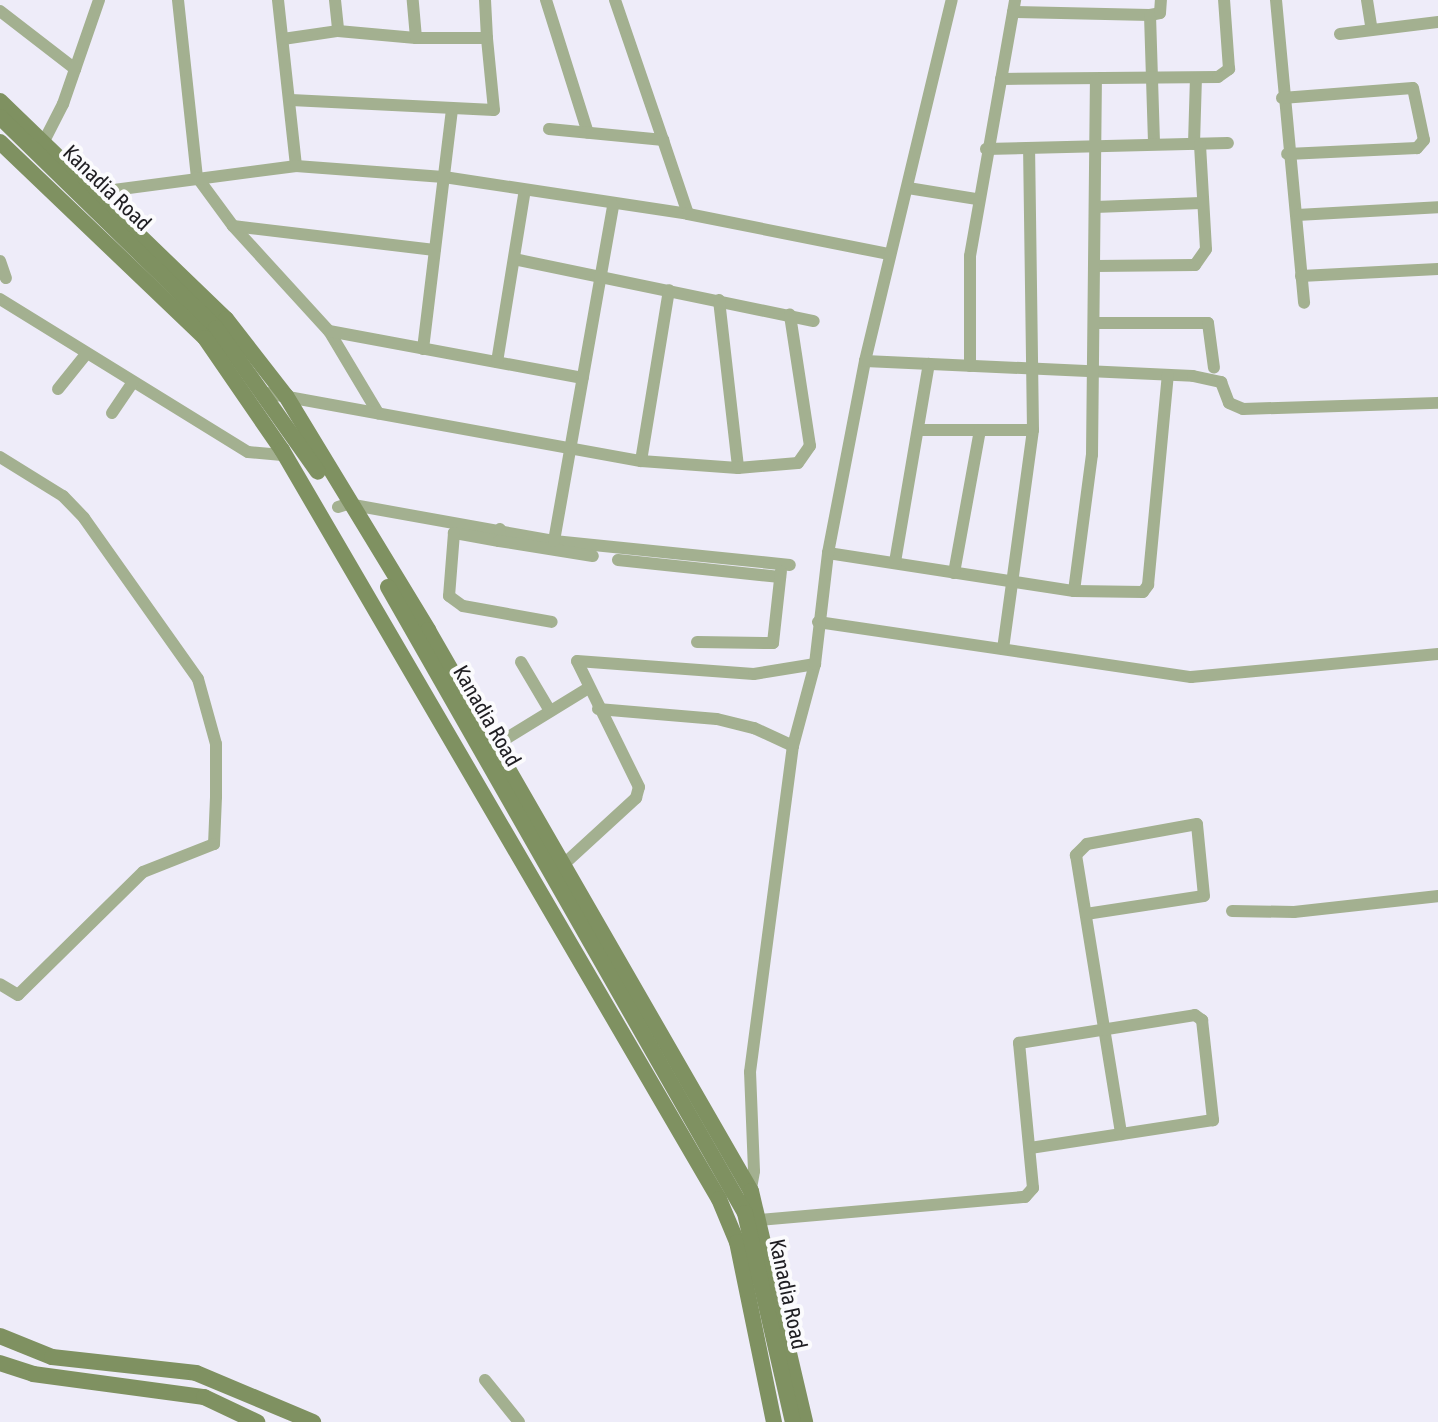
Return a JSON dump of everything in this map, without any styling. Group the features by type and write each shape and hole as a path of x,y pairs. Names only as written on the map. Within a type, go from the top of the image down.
{"main road":[{"path":"0,102 42,147"},
{"name":"Kanadia Road","path":"0,117 42,147 166,267 221,323 249,360 266,393 343,506 449,680 756,1225"},
{"name":"Kanadia Road","path":"0,142 205,338 285,455 719,1199 737,1242 774,1422"},
{"path":"249,360 286,396 343,506"},
{"path":"489,750 564,864 751,1191 778,1332 805,1422"},
{"path":"758,1344 778,1332"},
{"name":"Kanadia Road","path":"778,1332 793,1422"},
{"path":"0,1336 52,1357 196,1373 313,1422"},
{"path":"0,1363 33,1374 204,1397 257,1422"}],"street":[{"path":"42,147 75,69 99,0"},
{"path":"178,0 197,177 233,226 329,331 378,413"},
{"path":"278,0 296,166"},
{"path":"335,0 338,31"},
{"path":"413,0 416,38"},
{"path":"291,100 494,110 485,0"},
{"path":"546,0 588,133"},
{"path":"615,0 688,214"},
{"path":"751,1191 750,1072 793,746 815,664 828,553 865,361 888,254 908,188 952,0"},
{"path":"970,366 970,256 977,199 1014,6 1086,7 1150,15 1160,13 1161,0"},
{"path":"1001,79 1218,77 1229,69 1224,0"},
{"path":"1276,0 1287,154 1297,215 1304,303"},
{"path":"1367,0 1372,30"},
{"path":"0,11 75,69"},
{"path":"1150,15 1154,144"},
{"path":"1340,34 1438,22"},
{"path":"283,39 338,31 416,38 487,38"},
{"path":"1096,266 1195,265 1206,249 1197,144 1196,78"},
{"path":"1074,591 1092,455 1096,80"},
{"path":"1282,98 1413,88 1424,140 1417,148 1287,154"},
{"path":"423,349 452,109"},
{"path":"549,129 663,140"},
{"path":"986,149 1029,151 1228,143"},
{"path":"1003,649 1010,580 1033,430 1029,151"},
{"path":"91,194 197,177 296,166 444,177 688,214 888,254"},
{"path":"908,188 977,199"},
{"path":"497,362 525,190"},
{"path":"1095,207 1201,203"},
{"path":"562,546 571,448 613,205"},
{"path":"1297,215 1438,207"},
{"path":"233,226 435,250"},
{"path":"514,259 814,321"},
{"path":"0,261 6,278"},
{"path":"1301,276 1438,269"},
{"path":"641,461 669,290"},
{"path":"0,299 248,452 285,455"},
{"path":"719,300 738,468"},
{"path":"266,393 641,461 738,468 798,463 807,455 810,446 790,315"},
{"path":"1095,323 1208,323 1214,368"},
{"path":"329,331 583,378"},
{"path":"58,389 86,354"},
{"path":"865,361 1168,375 1221,382 1229,403 1243,409 1438,403"},
{"path":"895,562 929,364"},
{"path":"828,553 1074,591 1135,594 1146,590 1168,375"},
{"path":"112,413 133,382"},
{"path":"918,430 1033,430"},
{"path":"954,573 980,430"},
{"path":"0,457 63,496 84,518 198,679 214,733 216,797 214,844 143,872 18,995 0,984"},
{"path":"343,506 562,546 698,563"},
{"path":"500,535 454,533 449,596 463,606 552,622"},
{"path":"562,546 593,556"},
{"path":"618,560 784,569 773,643 697,642"},
{"path":"818,622 1191,677 1438,654"},
{"path":"564,864 636,798 639,787 587,689 577,661 754,674 815,664"},
{"path":"521,662 550,711"},
{"path":"489,750 587,689"},
{"path":"598,709 717,719 754,728 793,746"},
{"path":"1086,914 1204,896 1197,824 1078,849 1086,914 1121,1134"},
{"path":"1232,911 1294,912 1438,896"},
{"path":"756,1225 1025,1197 1033,1188 1019,1043 1195,1015 1202,1020 1213,1120 1030,1148"},
{"path":"485,1380 519,1422"}]}
